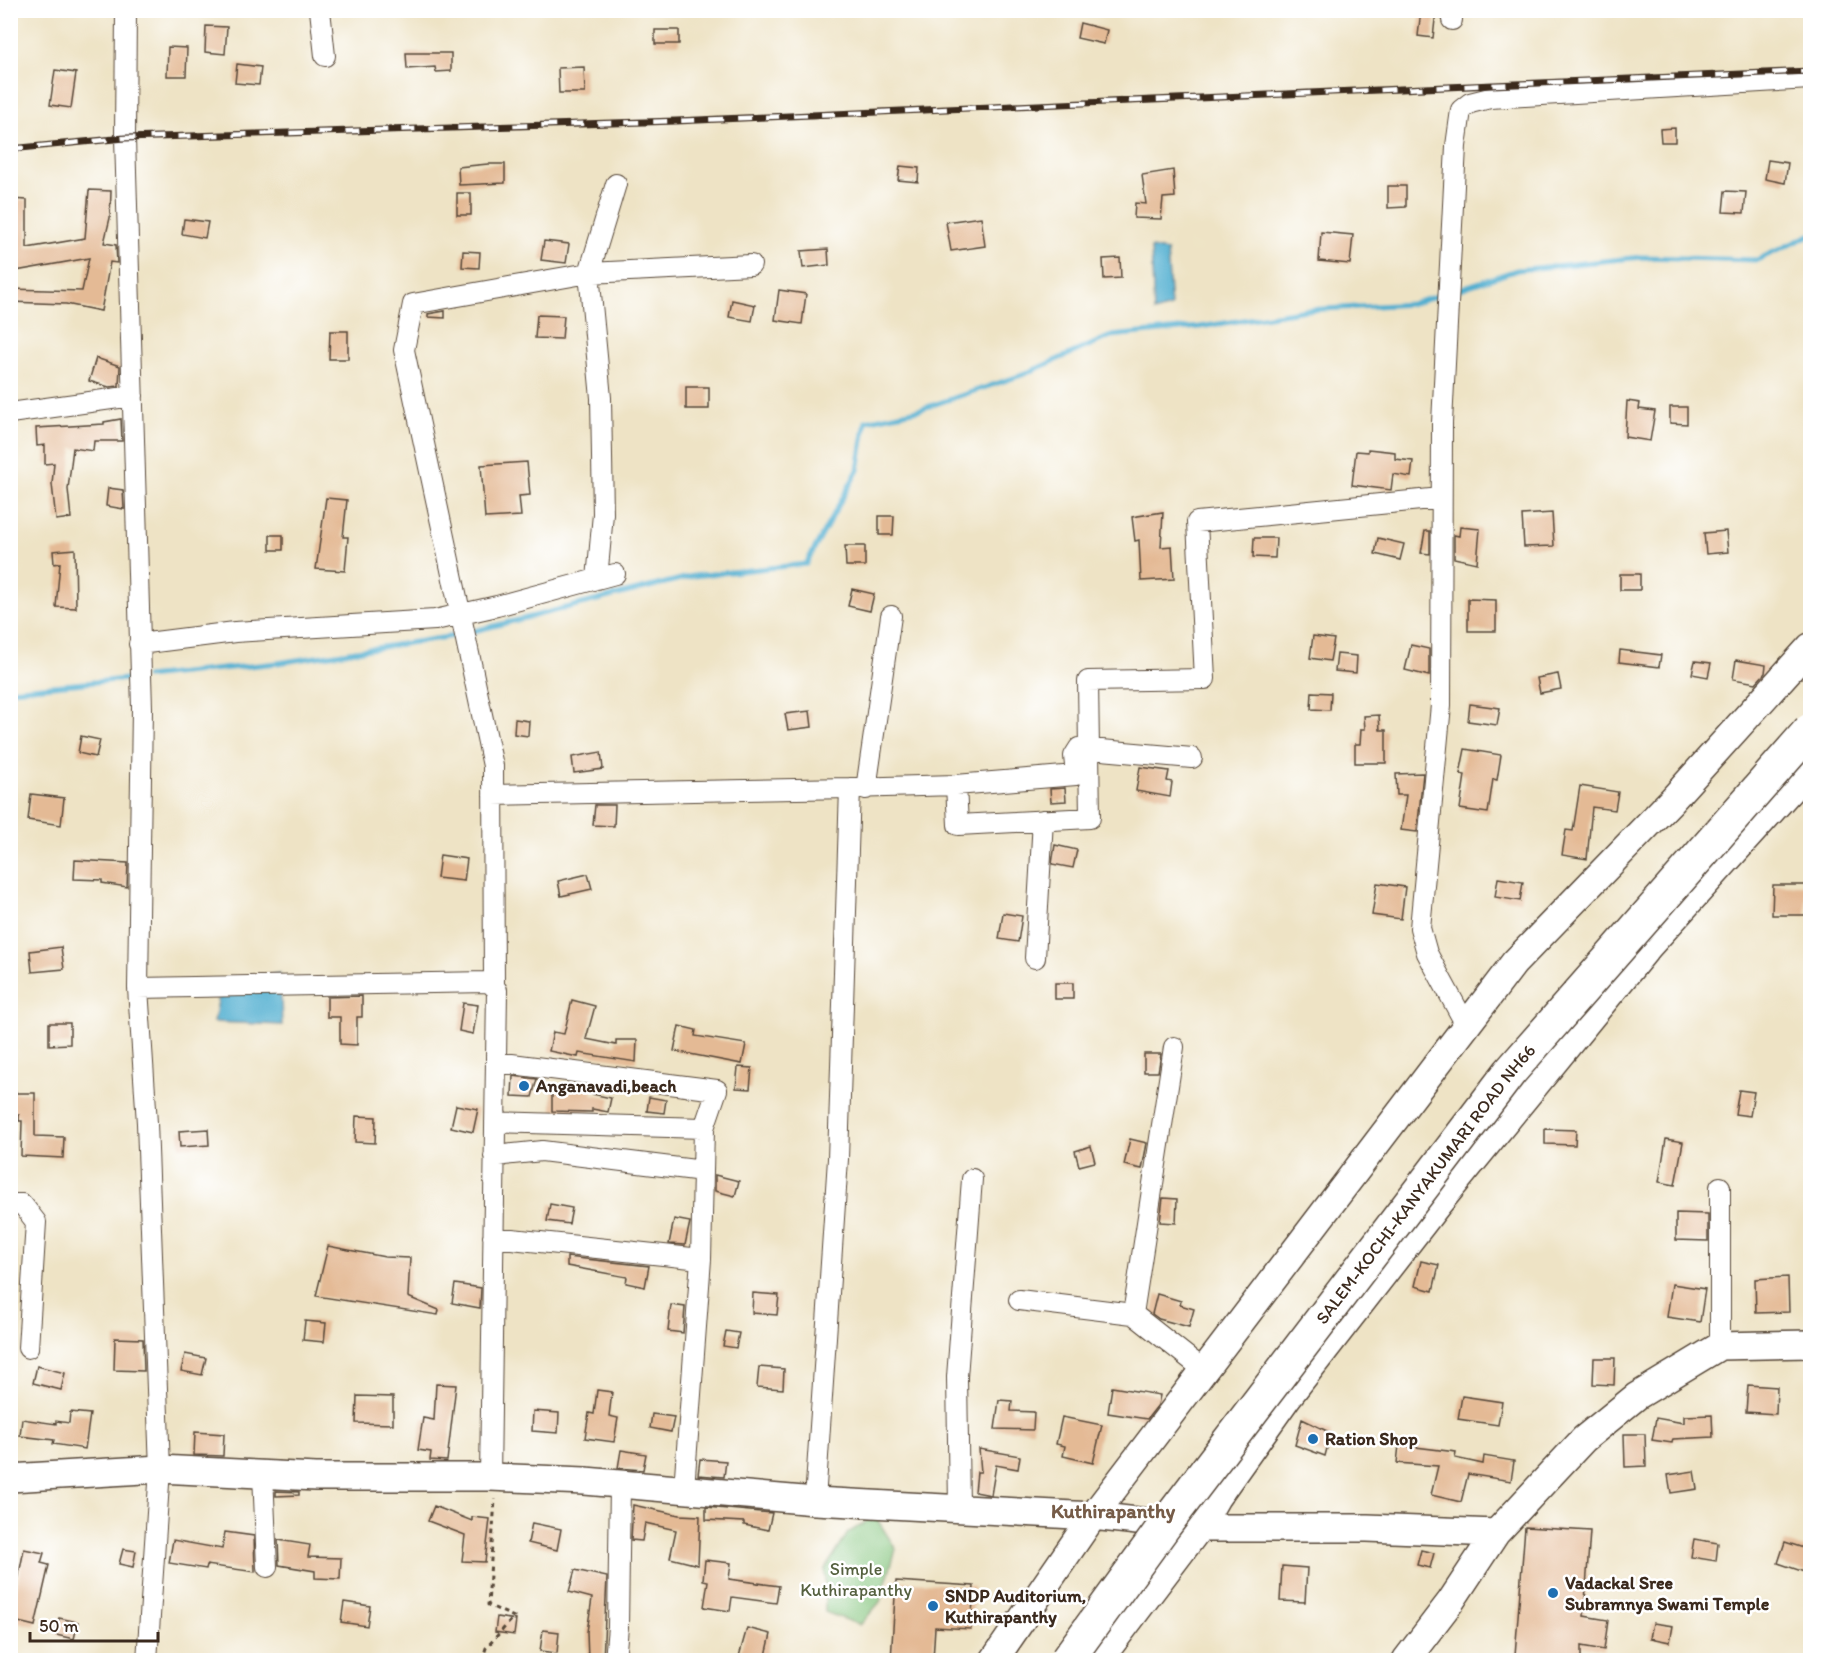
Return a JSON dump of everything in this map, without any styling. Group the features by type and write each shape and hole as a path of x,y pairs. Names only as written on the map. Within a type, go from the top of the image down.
{"highway":[{"name":"SALEM-KOCHI-KANYAKUMARI ROAD NH66","path":"1067,1660 1165,1525 1510,1072 1810,730"}],"street":[{"path":"126,10 125,138 142,708 138,988 147,1122 160,1468 147,1660"},
{"path":"320,10 325,56"},
{"path":"1466,1025 1426,953 1420,928 1441,705 1441,498 1449,279 1457,125 1461,110 1470,103 1490,98 1810,79"},
{"path":"139,644 235,632 435,620 606,576 601,409 589,273 616,184"},
{"path":"494,985 493,766 404,350 413,304 589,273 751,265"},
{"path":"10,413 133,396"},
{"path":"956,785 958,825 1090,818 1089,681 1205,679 1197,522 1441,498"},
{"path":"815,1501 838,1159 858,789 891,616"},
{"path":"994,1660 1093,1516 1514,963 1671,801 1810,647"},
{"path":"493,795 858,789 956,785 1076,775 1076,752 1079,748 1192,758"},
{"path":"1099,1660 1199,1528 1216,1498 1287,1398 1437,1205 1648,947 1810,768"},
{"path":"1035,958 1043,820"},
{"path":"138,988 397,982 489,982 494,985 497,990 490,1477"},
{"path":"1133,1314 1174,1047"},
{"path":"496,1062 717,1090 704,1128 701,1259 684,1489"},
{"path":"495,1122 704,1128"},
{"path":"494,1156 542,1151 703,1172"},
{"path":"958,1507 957,1377 972,1179"},
{"path":"1720,1187 1720,1346"},
{"path":"10,1204 22,1204 36,1222 28,1348"},
{"path":"493,1237 701,1259"},
{"path":"1019,1300 1133,1314 1204,1370"},
{"path":"1406,1660 1451,1601 1496,1533 1584,1440 1637,1396 1682,1366 1720,1346 1810,1344"},
{"path":"10,1478 160,1468 316,1477 490,1477 620,1484 815,1501 1093,1516 1199,1528 1367,1528 1496,1533"},
{"path":"263,1474 267,1566"},
{"path":"615,1660 618,1627 620,1484"}],"path":[{"path":"482,1660 486,1648 514,1617 488,1605 495,1526 495,1499 490,1477"}],"green space":[{"name":"Simple Kuthirapanthy","path":"875,1516 896,1549 880,1602 860,1625 825,1612 825,1569 848,1533"}],"water":[{"path":"1151,248 1167,251 1171,307 1154,312"},
{"path":"280,973 282,1025 214,1022 221,985"}],"building":[{"path":"1421,10 1436,10 1433,38 1418,36"},
{"path":"1080,23 1107,30 1104,44 1077,38"},
{"path":"206,26 227,27 225,54 205,52"},
{"path":"655,30 679,30 679,44 655,44"},
{"path":"168,47 187,48 186,76 167,76"},
{"path":"406,53 451,53 451,71 436,72 435,67 407,69"},
{"path":"237,64 261,67 259,85 235,83"},
{"path":"584,67 585,93 559,93 558,68"},
{"path":"55,70 76,73 71,108 50,105"},
{"path":"1675,128 1675,142 1661,142 1660,129"},
{"path":"1768,160 1788,163 1785,183 1765,179"},
{"path":"505,164 505,183 459,185 458,167"},
{"path":"900,166 919,168 918,182 898,180"},
{"path":"1173,170 1175,197 1163,198 1161,219 1134,218 1135,203 1146,204 1142,175"},
{"path":"1388,186 1406,186 1406,207 1388,208"},
{"path":"89,190 111,191 110,218 104,243 116,245 117,263 110,262 101,311 66,304 10,302 10,289 82,291 89,258 10,272 10,199 27,200 27,248 85,238"},
{"path":"1725,191 1746,192 1744,213 1723,212"},
{"path":"457,193 471,193 471,215 457,215"},
{"path":"981,217 985,246 951,251 946,222"},
{"path":"184,219 208,222 205,238 182,234"},
{"path":"1321,232 1353,235 1350,264 1319,261"},
{"path":"544,241 569,244 566,263 541,260"},
{"path":"828,249 829,265 803,268 801,251"},
{"path":"463,251 480,252 479,268 462,267"},
{"path":"1120,258 1121,278 1104,279 1103,259"},
{"path":"779,290 806,294 802,324 775,320"},
{"path":"732,300 755,305 752,321 729,317"},
{"path":"445,311 445,318 428,317 428,314"},
{"path":"537,315 564,316 562,339 535,338"},
{"path":"330,331 348,331 348,359 329,359"},
{"path":"96,358 120,366 119,386 109,387 89,381"},
{"path":"686,387 709,387 709,409 686,409"},
{"path":"1627,401 1640,403 1639,409 1655,411 1650,441 1625,437"},
{"path":"1670,407 1687,407 1687,424 1670,423"},
{"path":"121,419 122,441 94,441 93,451 73,448 68,489 71,518 56,520 52,484 54,463 45,464 45,445 37,446 36,428 104,424 104,422"},
{"path":"1368,449 1395,452 1395,459 1413,461 1411,477 1393,474 1391,490 1352,485 1356,451 1368,452"},
{"path":"527,462 530,495 519,496 521,516 485,518 481,465"},
{"path":"108,488 123,490 124,509 106,506"},
{"path":"326,498 347,500 343,537 348,537 345,571 316,569"},
{"path":"1163,512 1161,547 1172,546 1174,579 1141,581 1139,540 1135,541 1132,517"},
{"path":"1552,513 1554,546 1524,547 1522,515"},
{"path":"879,516 894,516 893,535 879,535"},
{"path":"1460,527 1480,529 1477,563 1454,558 1454,535 1459,536"},
{"path":"1425,531 1430,531 1430,554 1421,553"},
{"path":"1726,531 1728,552 1706,554 1704,533"},
{"path":"270,535 283,535 283,550 270,550"},
{"path":"1254,538 1276,538 1275,558 1253,557"},
{"path":"1378,538 1404,544 1400,560 1375,554"},
{"path":"845,546 865,546 865,566 846,566"},
{"path":"75,549 76,608 56,607 60,563 54,564 53,551"},
{"path":"1620,574 1640,574 1640,590 1620,590"},
{"path":"852,589 874,594 870,611 848,606"},
{"path":"1468,599 1496,600 1496,631 1468,631"},
{"path":"1313,636 1334,639 1330,661 1310,658"},
{"path":"1411,645 1429,649 1429,676 1405,670"},
{"path":"1620,650 1661,655 1659,667 1619,662"},
{"path":"1337,654 1357,656 1356,673 1335,671"},
{"path":"1736,660 1766,665 1765,673 1756,683 1733,679"},
{"path":"1695,661 1711,663 1708,677 1692,674"},
{"path":"1558,674 1561,689 1540,693 1537,678"},
{"path":"1312,692 1331,693 1330,710 1311,709"},
{"path":"1470,704 1500,708 1497,725 1468,721"},
{"path":"810,711 812,727 788,730 785,714"},
{"path":"1379,715 1380,730 1386,730 1386,763 1355,763 1355,744 1360,744 1361,729 1365,729 1364,716"},
{"path":"515,719 529,721 528,736 514,734"},
{"path":"81,736 100,740 96,757 78,753"},
{"path":"1465,749 1501,755 1497,780 1493,779 1488,813 1460,809 1465,775 1460,774"},
{"path":"601,752 603,769 574,773 572,757"},
{"path":"1140,767 1169,771 1167,781 1172,782 1170,797 1136,791"},
{"path":"1423,773 1417,832 1401,830 1406,795 1397,795 1396,774"},
{"path":"1580,786 1618,792 1615,810 1592,807 1587,859 1562,855 1566,830 1573,831"},
{"path":"1065,788 1066,801 1051,802 1050,789"},
{"path":"31,794 64,798 61,825 28,820"},
{"path":"595,805 615,805 614,826 593,825"},
{"path":"1055,845 1077,850 1073,868 1052,864"},
{"path":"440,855 467,859 464,881 437,878"},
{"path":"75,860 128,863 127,887 102,883 102,880 74,879"},
{"path":"588,874 592,889 561,896 558,881"},
{"path":"1498,878 1523,882 1520,901 1495,897"},
{"path":"1377,883 1405,887 1401,919 1372,915"},
{"path":"1773,885 1806,885 1806,915 1772,915"},
{"path":"1003,913 1022,916 1018,942 999,939"},
{"path":"61,947 64,969 32,972 30,951"},
{"path":"1055,983 1073,983 1073,999 1055,999"},
{"path":"362,996 362,1017 357,1017 357,1045 340,1044 340,1017 327,1017 327,997"},
{"path":"572,1000 595,1006 586,1039 616,1045 616,1040 637,1040 636,1062 579,1053 578,1057 549,1051 553,1032 564,1034"},
{"path":"463,1003 478,1005 473,1034 459,1031"},
{"path":"49,1023 70,1023 70,1044 49,1045"},
{"path":"679,1026 696,1030 695,1036 746,1044 742,1064 674,1051"},
{"path":"1144,1054 1161,1054 1158,1072 1144,1072"},
{"path":"738,1067 752,1068 750,1089 736,1088"},
{"name":"Anganavadi,beach","path":"513,1076 537,1079 532,1097 512,1096"},
{"path":"552,1088 593,1090 592,1094 611,1098 608,1112 592,1109 592,1112 552,1111"},
{"path":"1739,1090 1754,1092 1750,1116 1735,1114"},
{"path":"10,1093 35,1093 35,1136 64,1137 63,1158 21,1156 22,1121 19,1121 19,1115 10,1115"},
{"path":"649,1097 666,1100 664,1113 647,1111"},
{"path":"456,1105 478,1109 473,1132 451,1127"},
{"path":"356,1116 376,1117 375,1143 355,1142"},
{"path":"208,1129 209,1145 180,1147 179,1131"},
{"path":"1545,1129 1576,1130 1575,1145 1545,1144"},
{"path":"1130,1139 1147,1143 1142,1169 1124,1165"},
{"path":"1666,1139 1683,1142 1675,1185 1659,1182"},
{"path":"1091,1146 1095,1162 1079,1166 1075,1151"},
{"path":"715,1175 739,1181 735,1196 715,1191"},
{"path":"1163,1198 1177,1199 1176,1223 1160,1222"},
{"path":"550,1204 572,1208 569,1224 547,1221"},
{"path":"1676,1213 1708,1214 1708,1241 1676,1240"},
{"path":"674,1219 690,1222 685,1245 669,1244"},
{"path":"328,1246 385,1257 410,1258 408,1297 439,1310 438,1315 316,1296"},
{"path":"567,1257 649,1266 645,1287 626,1283 627,1277 567,1266"},
{"path":"1421,1261 1439,1265 1433,1291 1415,1286"},
{"path":"1788,1277 1789,1312 1756,1313 1755,1279"},
{"path":"455,1284 481,1288 480,1308 452,1303"},
{"path":"1672,1284 1705,1289 1700,1322 1667,1317"},
{"path":"753,1293 779,1295 777,1315 752,1313"},
{"path":"1157,1294 1181,1301 1180,1305 1194,1309 1189,1327 1159,1319 1152,1314"},
{"path":"671,1305 685,1307 683,1333 668,1331"},
{"path":"305,1321 326,1323 324,1342 303,1340"},
{"path":"726,1331 739,1333 736,1348 723,1346"},
{"path":"115,1338 143,1339 144,1371 114,1370"},
{"path":"185,1354 206,1358 202,1375 181,1371"},
{"path":"1594,1358 1615,1358 1614,1385 1593,1384"},
{"path":"37,1366 65,1373 61,1390 33,1383"},
{"path":"759,1367 784,1369 783,1389 757,1387"},
{"path":"436,1384 456,1385 447,1461 430,1460 431,1452 418,1450 423,1418 434,1420"},
{"path":"1748,1385 1777,1387 1776,1414 1746,1412"},
{"path":"1112,1387 1160,1395 1158,1405 1147,1419 1108,1413"},
{"path":"597,1390 612,1392 609,1416 618,1418 614,1442 585,1438 589,1413 594,1414"},
{"path":"357,1396 393,1397 393,1424 356,1423"},
{"path":"1462,1396 1502,1402 1498,1425 1458,1419"},
{"path":"999,1400 1012,1401 1011,1411 1034,1412 1033,1430 995,1429"},
{"path":"533,1411 559,1413 558,1433 532,1431"},
{"path":"70,1412 90,1414 85,1449 53,1444 54,1440 20,1436 22,1419 56,1424 56,1421 69,1423"},
{"path":"652,1414 674,1417 671,1432 650,1428"},
{"path":"1712,1415 1713,1437 1673,1439 1672,1443 1652,1440 1656,1418 1684,1423 1684,1416"},
{"path":"1062,1417 1102,1425 1093,1463 1063,1456 1065,1446 1056,1444"},
{"name":"Ration Shop","path":"1302,1419 1331,1433 1325,1456 1295,1445"},
{"path":"195,1432 224,1434 223,1456 194,1455"},
{"path":"1624,1434 1645,1434 1646,1466 1625,1467"},
{"path":"1399,1445 1456,1452 1455,1458 1483,1464 1484,1456 1514,1461 1511,1481 1468,1474 1461,1502 1431,1495 1438,1466 1397,1463"},
{"path":"979,1449 1020,1456 1018,1469 996,1465 991,1495 975,1492 977,1472 981,1472"},
{"path":"621,1450 646,1454 643,1470 618,1468"},
{"path":"700,1459 726,1461 724,1477 698,1475"},
{"path":"1694,1471 1697,1489 1671,1493 1668,1475"},
{"path":"276,1491 299,1492 299,1495 276,1496"},
{"path":"633,1505 679,1515 700,1516 698,1565 670,1558 676,1530 645,1523 642,1541 631,1540"},
{"path":"434,1506 472,1521 472,1517 490,1519 485,1562 462,1561 465,1535 428,1521"},
{"path":"706,1507 772,1513 768,1530 744,1525 744,1522 706,1520"},
{"path":"532,1523 561,1529 557,1550 528,1543"},
{"name":"Vadackal Sree Subramnya Swami Temple","path":"1525,1527 1590,1531 1584,1616 1608,1620 1604,1650 1581,1646 1581,1659 1515,1655"},
{"path":"225,1532 254,1536 255,1572 207,1565 206,1569 169,1563 173,1540 222,1549"},
{"path":"1694,1539 1718,1543 1716,1561 1691,1557"},
{"path":"278,1540 310,1545 308,1557 341,1558 340,1579 315,1578 315,1571 279,1565"},
{"path":"1785,1542 1810,1550 1810,1574 1778,1563"},
{"path":"24,1549 44,1553 41,1563 49,1565 35,1626 10,1620 10,1594 15,1595"},
{"path":"123,1549 136,1551 133,1567 119,1564"},
{"path":"1421,1550 1434,1553 1430,1568 1417,1565"},
{"path":"705,1560 731,1563 729,1579 779,1586 776,1603 732,1597 730,1611 704,1607 708,1581 703,1580"},
{"path":"1282,1566 1307,1568 1305,1602 1280,1601"},
{"path":"575,1570 607,1577 603,1660 588,1660 587,1632 592,1598 569,1592"},
{"name":"SNDP Auditorium, Kuthirapanthy","path":"896,1581 974,1586 971,1629 935,1627 933,1660 891,1660"},
{"path":"344,1602 370,1606 367,1626 341,1622"},
{"path":"497,1617 516,1620 514,1635 495,1632"},
{"path":"59,1618 78,1622 74,1639 56,1635"},
{"path":"1653,1623 1673,1626 1670,1642 1650,1638"},
{"path":"747,1628 771,1634 765,1660 738,1660"},
{"path":"543,1630 559,1632 557,1653 540,1651"}],"waterway":[{"path":"1453,291 1517,270 1642,257 1757,260 1810,235"},
{"path":"470,632 693,576 806,564 858,470 866,421 918,410 1022,375 1111,336 1200,327 1306,310 1411,304 1444,294"},
{"path":"146,677 277,663 461,635"},
{"path":"10,690 137,678"}],"railway":[{"path":"10,149 125,138 676,121 1810,71"}],"place":[{"name":"Anganavadi,beach","path":"524,1086"},
{"name":"Ration Shop","path":"1313,1439"},
{"name":"Vadackal Sree Subramnya Swami Temple","path":"1553,1593"},
{"name":"SNDP Auditorium, Kuthirapanthy","path":"933,1606"}],"district":[{"name":"Kuthirapanthy","path":"1113,1511"}]}
